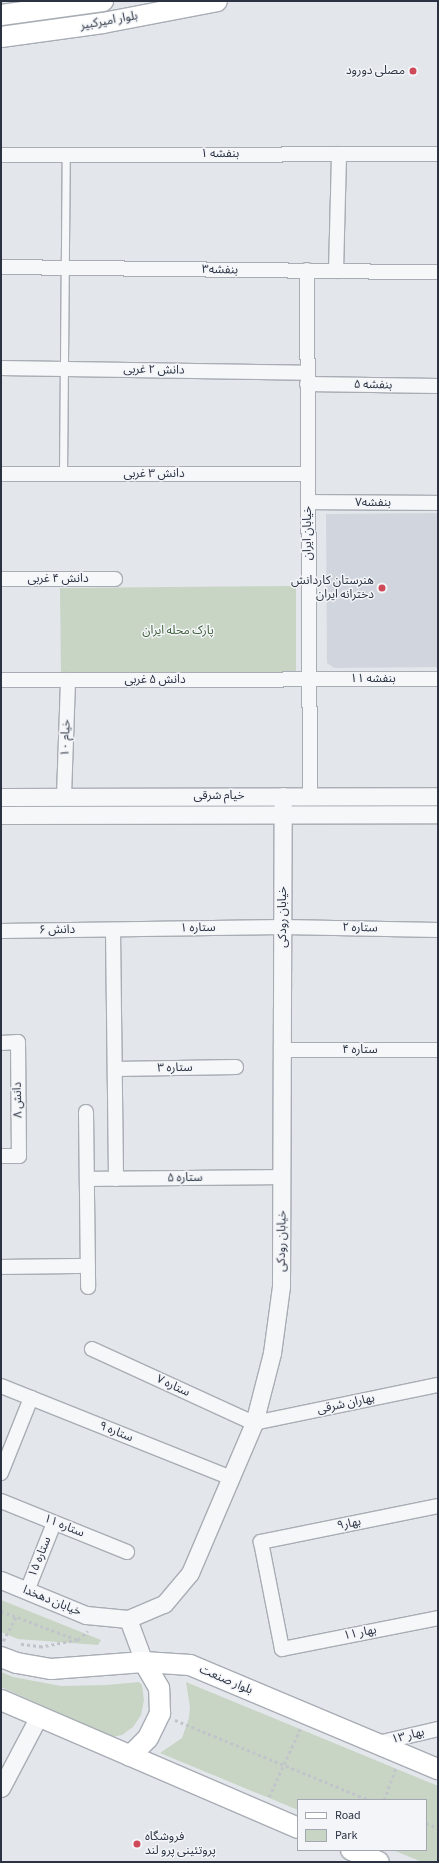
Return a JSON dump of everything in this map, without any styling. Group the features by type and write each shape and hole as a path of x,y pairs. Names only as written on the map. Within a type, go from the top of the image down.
{"main road":[{"name":"بلوار امیرکبیر","path":"1,15 103,1"},
{"name":"بلوار امیرکبیر","path":"1,37 103,23 217,1"},
{"name":"بلوار صنعت","path":"1,1646 17,1663 51,1669 144,1662 190,1665 438,1769"},
{"path":"130,1756 148,1738 160,1713 158,1688 144,1662"},
{"path":"1,1700 297,1828"},
{"path":"353,1851 379,1862"}],"street":[{"path":"336,271 339,154"},
{"name":"بنفشه ۱","path":"1,155 438,154"},
{"name":"بنفشه۳","path":"1,267 438,272"},
{"name":"خیابان ایران","path":"307,270 310,796"},
{"name":"دانش ۲ غربی","path":"1,368 307,378"},
{"name":"بنفشه ۵","path":"307,378 438,386"},
{"name":"دانش ۳ غربی","path":"1,474 308,474"},
{"name":"بنفشه۷","path":"308,502 438,503"},
{"name":"دانش ۴ غربی","path":"1,579 115,579"},
{"name":"بنفشه ۱۱","path":"309,679 438,679"},
{"name":"دانش ۵ غربی","path":"1,680 309,679"},
{"name":"خیام ۱۰","path":"64,796 68,680"},
{"path":"64,796 64,815"},
{"name":"خیابان رودکی","path":"128,1619 164,1604 190,1573 254,1423 272,1353 281,1286 283,796"},
{"name":"خیام شرقی","path":"1,797 438,796"},
{"name":"خیام شرقی","path":"1,815 438,814"},
{"name":"ستاره ۲","path":"283,927 438,930"},
{"name":"ستاره ۱","path":"113,930 283,927"},
{"path":"113,930 116,1179"},
{"name":"دانش ۶","path":"1,931 113,930"},
{"name":"دانش ۸","path":"1,1043 18,1042 19,1156 1,1156"},
{"name":"ستاره ۴","path":"283,1050 438,1050"},
{"name":"ستاره ۳","path":"114,1069 236,1068"},
{"path":"86,1112 88,1287"},
{"name":"ستاره ۵","path":"87,1179 282,1177"},
{"path":"1,1267 88,1266"},
{"name":"ستاره ۷","path":"92,1349 254,1423"},
{"name":"بهاران شرقی","path":"254,1423 438,1385"},
{"name":"ستاره ۹","path":"1,1386 231,1478"},
{"path":"1,1472 31,1398"},
{"name":"ستاره ۱۱","path":"1,1501 127,1552"},
{"name":"بهار۹","path":"282,1649 261,1542 438,1506"},
{"name":"ستاره ۱۵","path":"27,1591 54,1522"},
{"name":"خیابان دهخدا","path":"1,1580 86,1615 128,1619"},
{"name":"بهار ۱۱","path":"282,1649 438,1618"},
{"path":"128,1619 144,1662"},
{"path":"1,1788 39,1716"},
{"name":"بهار ۱۳","path":"378,1743 438,1729"}],"lane":[{"path":"63,474 66,155"}],"path":[{"path":"1,1611 78,1640 42,1647 1,1646 16,1617"},
{"path":"160,1713 367,1799"},
{"path":"262,1813 283,1764 308,1714"},
{"path":"384,1799 401,1753"},
{"path":"427,1823 438,1828"}],"shaded area":[{"name":"هنرستان کاردانش دخترانه ایران","path":"438,513 438,667 334,668 327,663 326,514"}],"green space":[{"name":"پارک محله ایران","path":"296,586 296,674 61,675 60,588"},
{"path":"1,1600 101,1640 98,1645 18,1639 1,1632"},
{"path":"1,1672 13,1677 61,1686 107,1685 139,1682 142,1685 144,1700 141,1715 133,1727 122,1735 112,1737 1,1687"},
{"path":"186,1682 438,1786 438,1862 422,1862 395,1851 427,1851 427,1799 297,1799 297,1810 160,1753 182,1738 189,1718 190,1707"}],"place":[{"name":"مصلی دورود","path":"413,71"},
{"name":"هنرستان کاردانش دخترانه ایران","path":"382,588"},
{"name":"فروشگاه پروتئینی پرو لند","path":"137,1844"}]}
